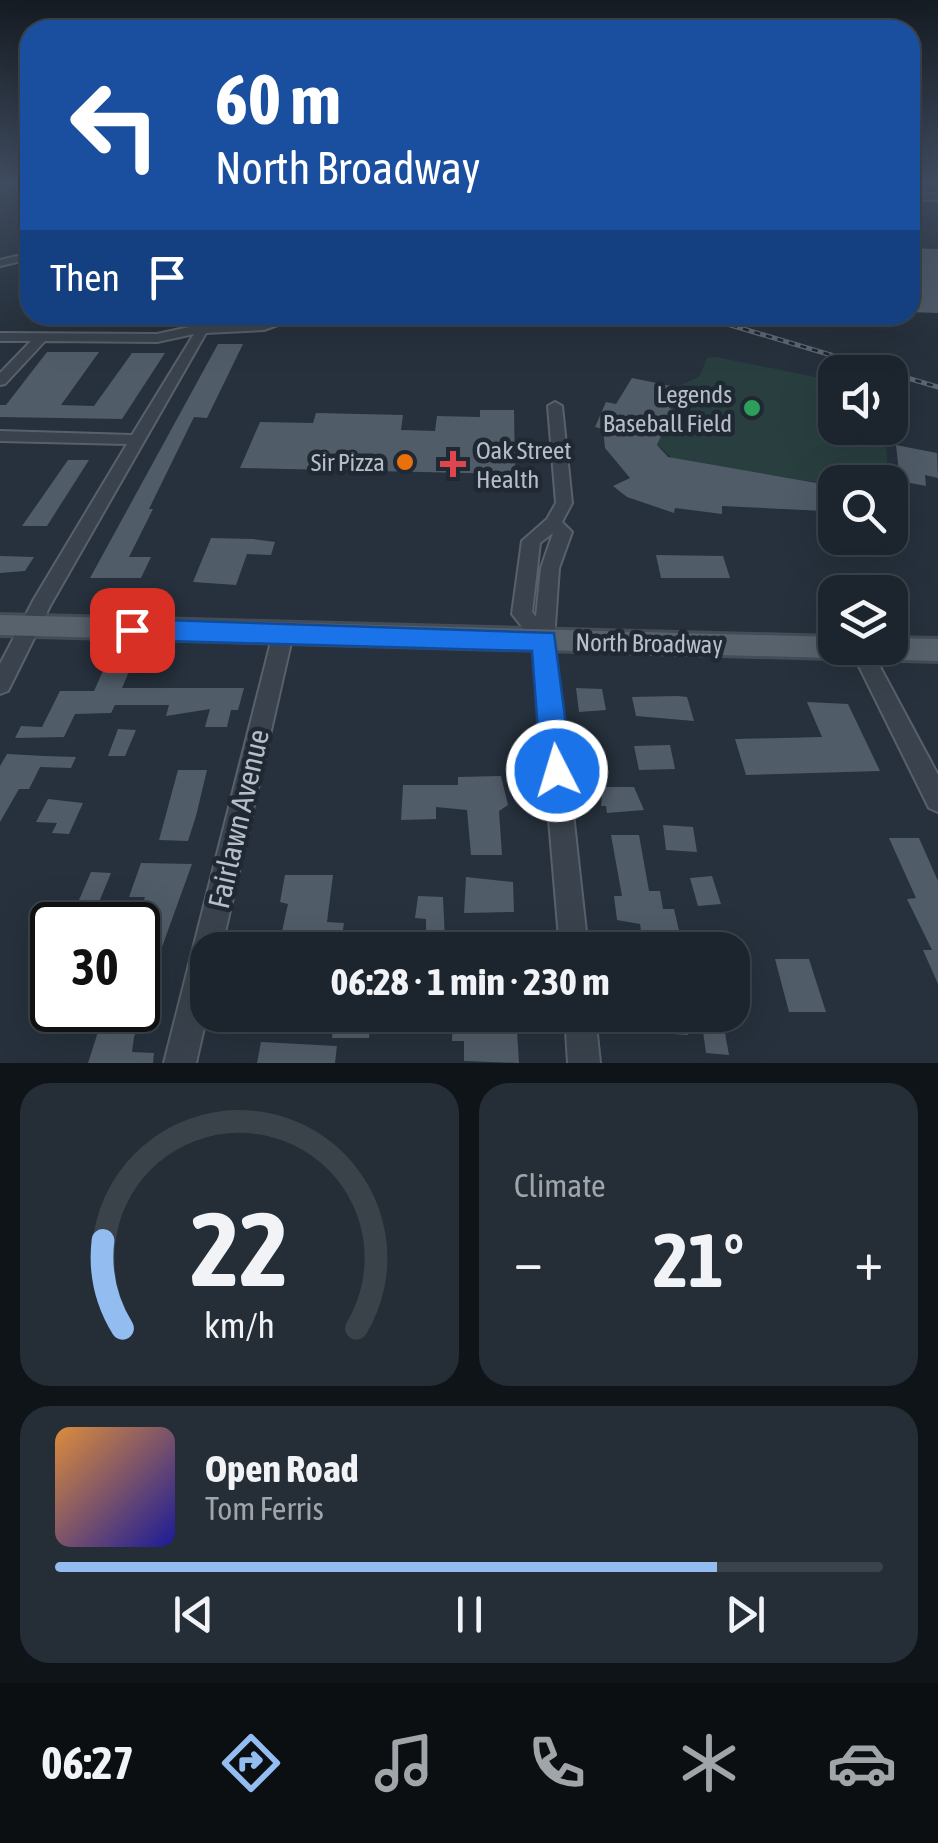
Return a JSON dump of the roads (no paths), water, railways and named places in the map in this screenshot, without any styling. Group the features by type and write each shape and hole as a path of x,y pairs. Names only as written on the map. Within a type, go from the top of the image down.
{"main road":[{"name":"North Broadway","path":"0,625 818,647"},
{"name":"North Broadway","path":"908,649 938,650"}],"street":[{"path":"0,337 147,339 267,325"},
{"path":"0,685 202,330"},
{"path":"0,381 41,338"},
{"path":"556,406 564,503 553,523 531,541 522,614 544,640 572,932"},
{"path":"0,436 138,440"},
{"name":"Fairlawn Avenue","path":"180,1063 283,634"},
{"path":"869,665 938,800"},
{"path":"581,1032 584,1063"}],"railway":[{"path":"730,325 938,387"}],"place":[{"name":"Legends Baseball Field","path":"752,408"},
{"name":"Sir Pizza","path":"405,462"},
{"name":"Oak Street Health","path":"453,464"}]}
